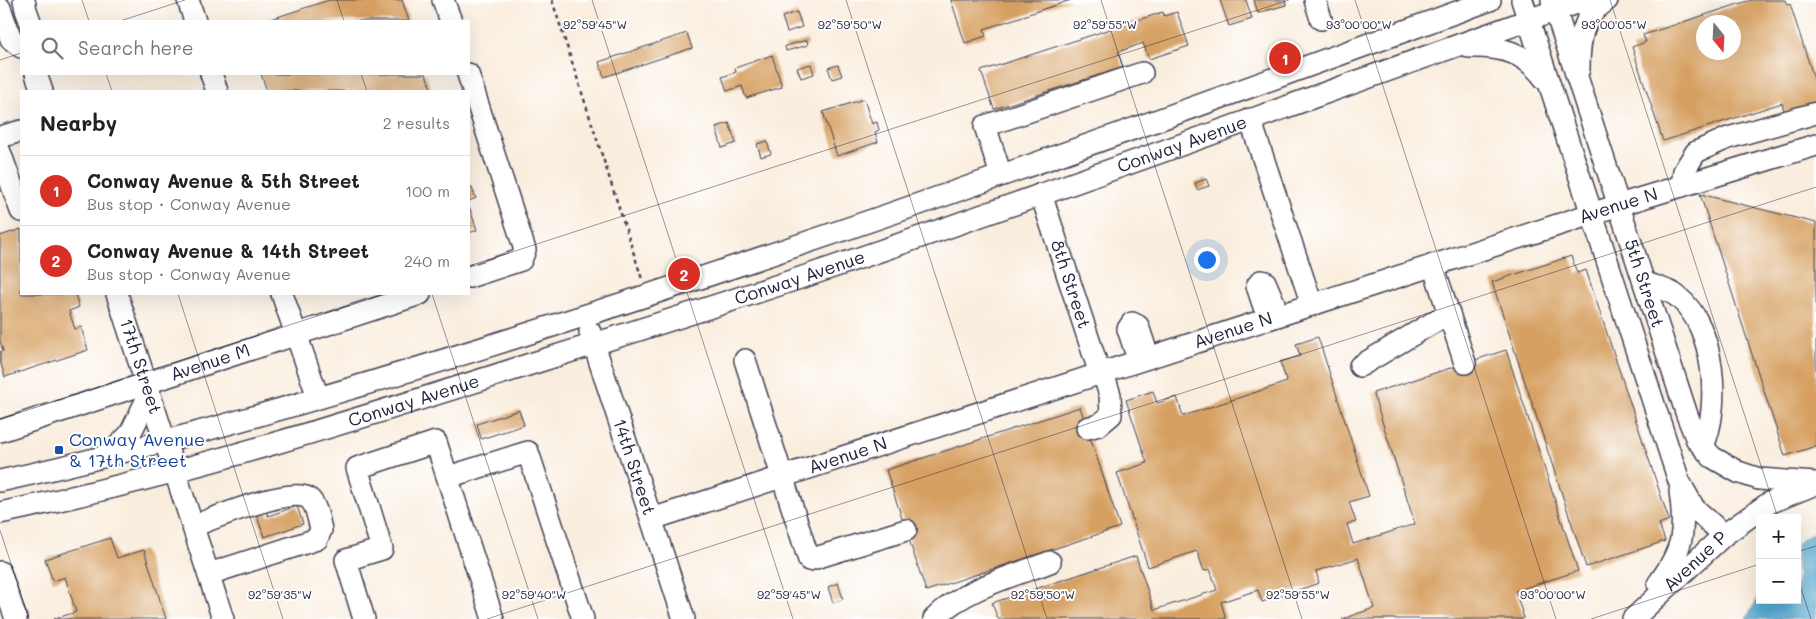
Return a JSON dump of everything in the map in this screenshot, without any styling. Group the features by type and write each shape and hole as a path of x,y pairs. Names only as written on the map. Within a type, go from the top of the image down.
{"street":[{"path":"24,0 30,20"},
{"path":"188,0 195,20"},
{"path":"443,0 451,20"},
{"name":"Conway Avenue","path":"0,481 107,456 318,397 585,316 824,237 1001,175 1466,6 1490,0"},
{"name":"5th Street","path":"1522,0 1679,481 1694,508 1724,535"},
{"name":"Conway Avenue","path":"0,513 174,470 392,408 829,268 1452,48 1528,20 1554,5 1585,0"},
{"path":"1581,89 1579,68 1580,44 1585,25 1592,12 1607,0"},
{"name":"5th Street","path":"1554,5 1687,415 1697,440 1712,457 1738,472 1759,479 1816,483"},
{"path":"0,8 11,39 20,46"},
{"path":"1452,48 1498,48 1519,56 1537,68 1549,85"},
{"path":"1001,175 985,126 1142,73"},
{"path":"36,75 42,90"},
{"path":"212,75 217,90"},
{"path":"468,75 525,246 520,260 470,277"},
{"path":"1682,186 1684,171 1696,152 1728,138 1816,113"},
{"path":"1250,120 1312,305"},
{"path":"0,138 20,131"},
{"name":"Avenue N","path":"652,519 1102,373 1143,356 1272,312 1312,305 1619,205 1816,145"},
{"path":"0,152 20,208"},
{"name":"8th Street","path":"1041,194 1110,395 1111,415 1099,425 1088,428"},
{"path":"1433,265 1465,364"},
{"path":"1644,282 1678,296 1699,323 1705,338 1713,385 1710,425 1703,446"},
{"name":"17th Street","path":"117,295 223,619"},
{"path":"282,295 318,397"},
{"name":"Avenue M","path":"0,431 148,389 296,335 417,295"},
{"path":"1360,366 1449,314"},
{"name":"14th Street","path":"585,316 684,619"},
{"path":"745,360 809,560 906,530"},
{"path":"107,456 130,434 148,389"},
{"path":"364,619 346,560 382,549 357,468 436,442 493,619"},
{"path":"448,477 528,452 582,619"},
{"path":"1634,618 1672,564 1680,548 1684,524 1679,481"},
{"name":"Avenue P","path":"1634,618 1724,535 1769,503 1816,483"},
{"path":"192,526 275,498 296,494 309,498 314,505 321,530 317,539 209,574"},
{"path":"938,617 970,592 1050,562"},
{"path":"0,572 16,619"}],"path":[{"path":"552,0 643,282"}],"water":[{"path":"1816,532 1816,619 1746,619 1756,602 1756,604 1801,604 1801,540"}],"building":[{"path":"329,0 402,0 409,20 268,20"},
{"path":"951,0 1071,0 984,29 986,36 965,43"},
{"path":"1220,0 1246,0 1252,19 1229,26"},
{"path":"1254,0 1285,0 1286,5 1258,13"},
{"path":"1751,0 1785,0 1787,5 1790,4 1816,85 1816,104 1785,114 1782,103 1663,141 1632,47 1646,42 1643,35 1696,18 1696,60 1741,60 1741,15 1705,15"},
{"path":"797,12 802,27 787,32 782,17"},
{"path":"1163,12 1164,16 1177,12 1189,46 1149,59 1143,43 1118,52 1123,67 994,109 981,71"},
{"path":"687,33 692,48 604,77 599,62"},
{"path":"807,40 808,45 786,51 785,46"},
{"path":"772,55 782,87 746,98 742,86 727,91 722,77 736,72 735,68"},
{"path":"811,64 814,74 801,78 797,68"},
{"path":"838,65 842,76 832,79 828,68"},
{"path":"261,75 426,75 432,90 267,90"},
{"path":"864,99 872,124 877,122 879,130 875,132 878,142 837,156 823,112"},
{"path":"729,123 736,143 722,148 716,127"},
{"path":"767,141 771,154 761,157 757,144"},
{"path":"1206,179 1209,186 1197,190 1195,183"},
{"path":"470,186 476,198 470,201"},
{"path":"1700,194 1816,223 1816,446 1785,456"},
{"path":"470,209 477,230 470,233"},
{"path":"20,229 20,295 75,295 79,307 69,311 75,329 81,327 88,350 5,377 0,361 0,352 3,351 0,341 0,236"},
{"path":"1571,256 1577,273 1586,270 1669,520 1659,524 1665,541 1586,567 1492,282"},
{"path":"1318,337 1369,496 1349,502 1356,522 1347,524 1353,544 1415,524 1373,393 1506,350 1578,571 1515,591 1524,618 1522,619 1342,619 1374,608 1358,558 1316,571 1319,583 1262,602 1258,590 1221,602 1226,619 998,619 992,603 1136,556 1154,610 1217,590 1210,569 1204,571 1197,551 1148,567 1117,473 1147,463 1126,400 1153,391 1157,403 1177,397 1183,416 1287,382 1280,362 1300,356 1296,344"},
{"path":"1080,407 1120,527 926,591 886,470"},
{"path":"519,410 524,425 481,439 477,424"},
{"path":"263,501 268,516 297,506 303,524 264,537 253,504"},
{"path":"110,538 117,558 144,550 166,619 54,619 76,612 65,577 53,581 45,559"},
{"path":"838,583 843,599 833,603 828,587"}],"place":[{"name":"Conway Avenue & 5th Street","path":"1285,58"},
{"name":"Conway Avenue & 14th Street","path":"684,274"},
{"name":"Conway Avenue & 17th Street","path":"59,450"}]}
